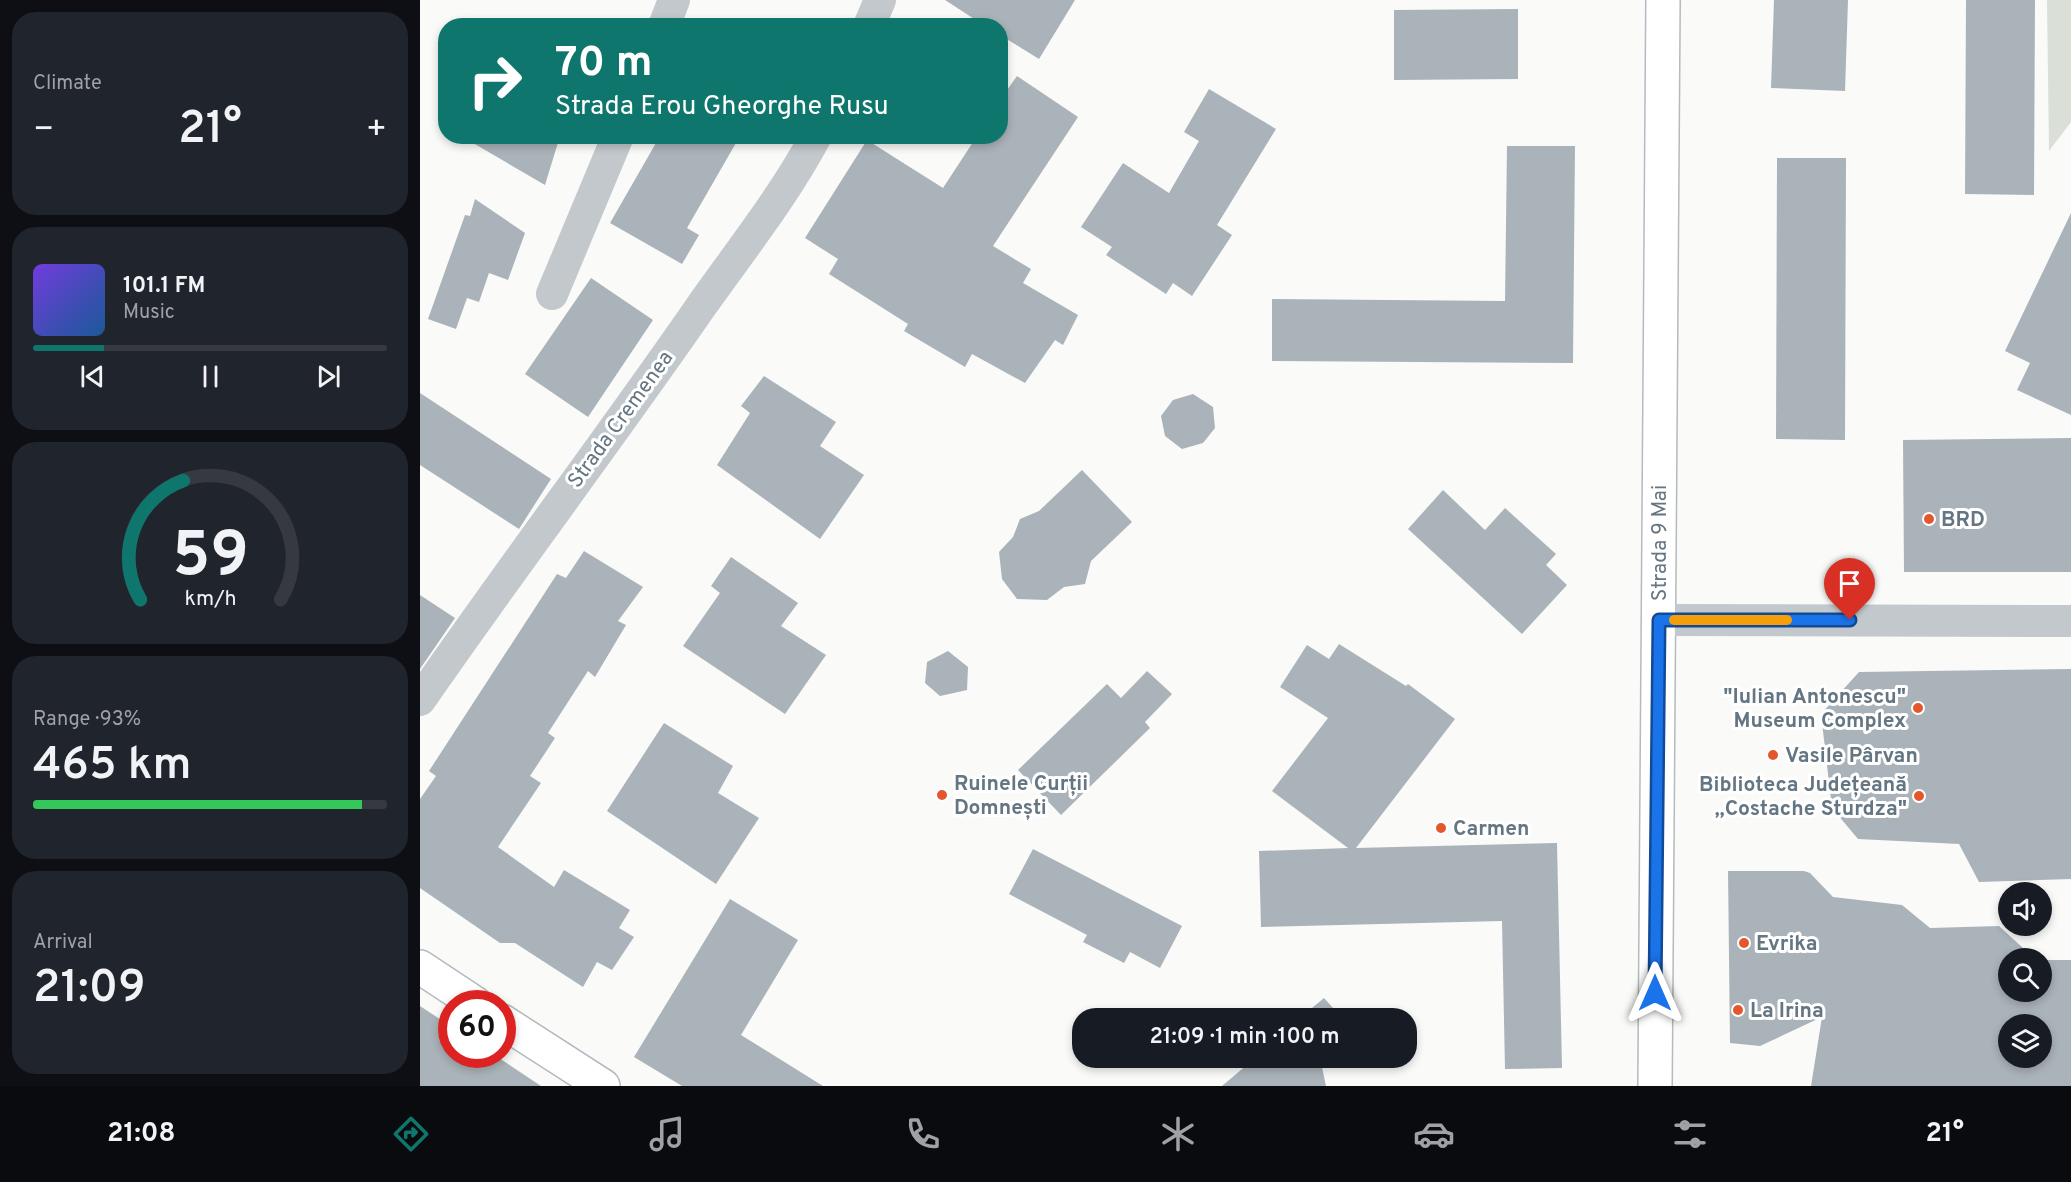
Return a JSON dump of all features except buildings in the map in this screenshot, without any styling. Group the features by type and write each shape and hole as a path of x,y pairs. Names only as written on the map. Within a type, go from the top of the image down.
{"main road":[{"name":"Strada 9 Mai","path":"1655,1086 1663,0"},
{"path":"420,967 455,990"},
{"path":"516,1030 603,1086"}],"street":[{"path":"667,18 674,0"},
{"path":"872,18 880,0"},
{"path":"552,294 615,144"},
{"name":"Strada Cremenea","path":"420,700 505,576 633,404 769,211 811,144"},
{"path":"1659,620 2071,621"}],"shaded area":[{"path":"2047,0 2071,0 2071,122 2049,151"}],"slow traffic":[{"path":"1674,620 1787,620"}],"place":[{"name":"BRD","path":"1929,519"},
{"name":"\"Iulian Antonescu\" Museum Complex","path":"1918,708"},
{"name":"Vasile Pârvan","path":"1773,755"},
{"name":"Ruinele Curții Domnești","path":"942,795"},
{"name":"Biblioteca Județeană „Costache Sturdza\"","path":"1919,796"},
{"name":"Carmen","path":"1441,828"},
{"name":"Evrika","path":"1744,943"},
{"name":"La Irina","path":"1738,1010"}],"route":[{"path":"1655,993 1659,620 1850,620"}]}
